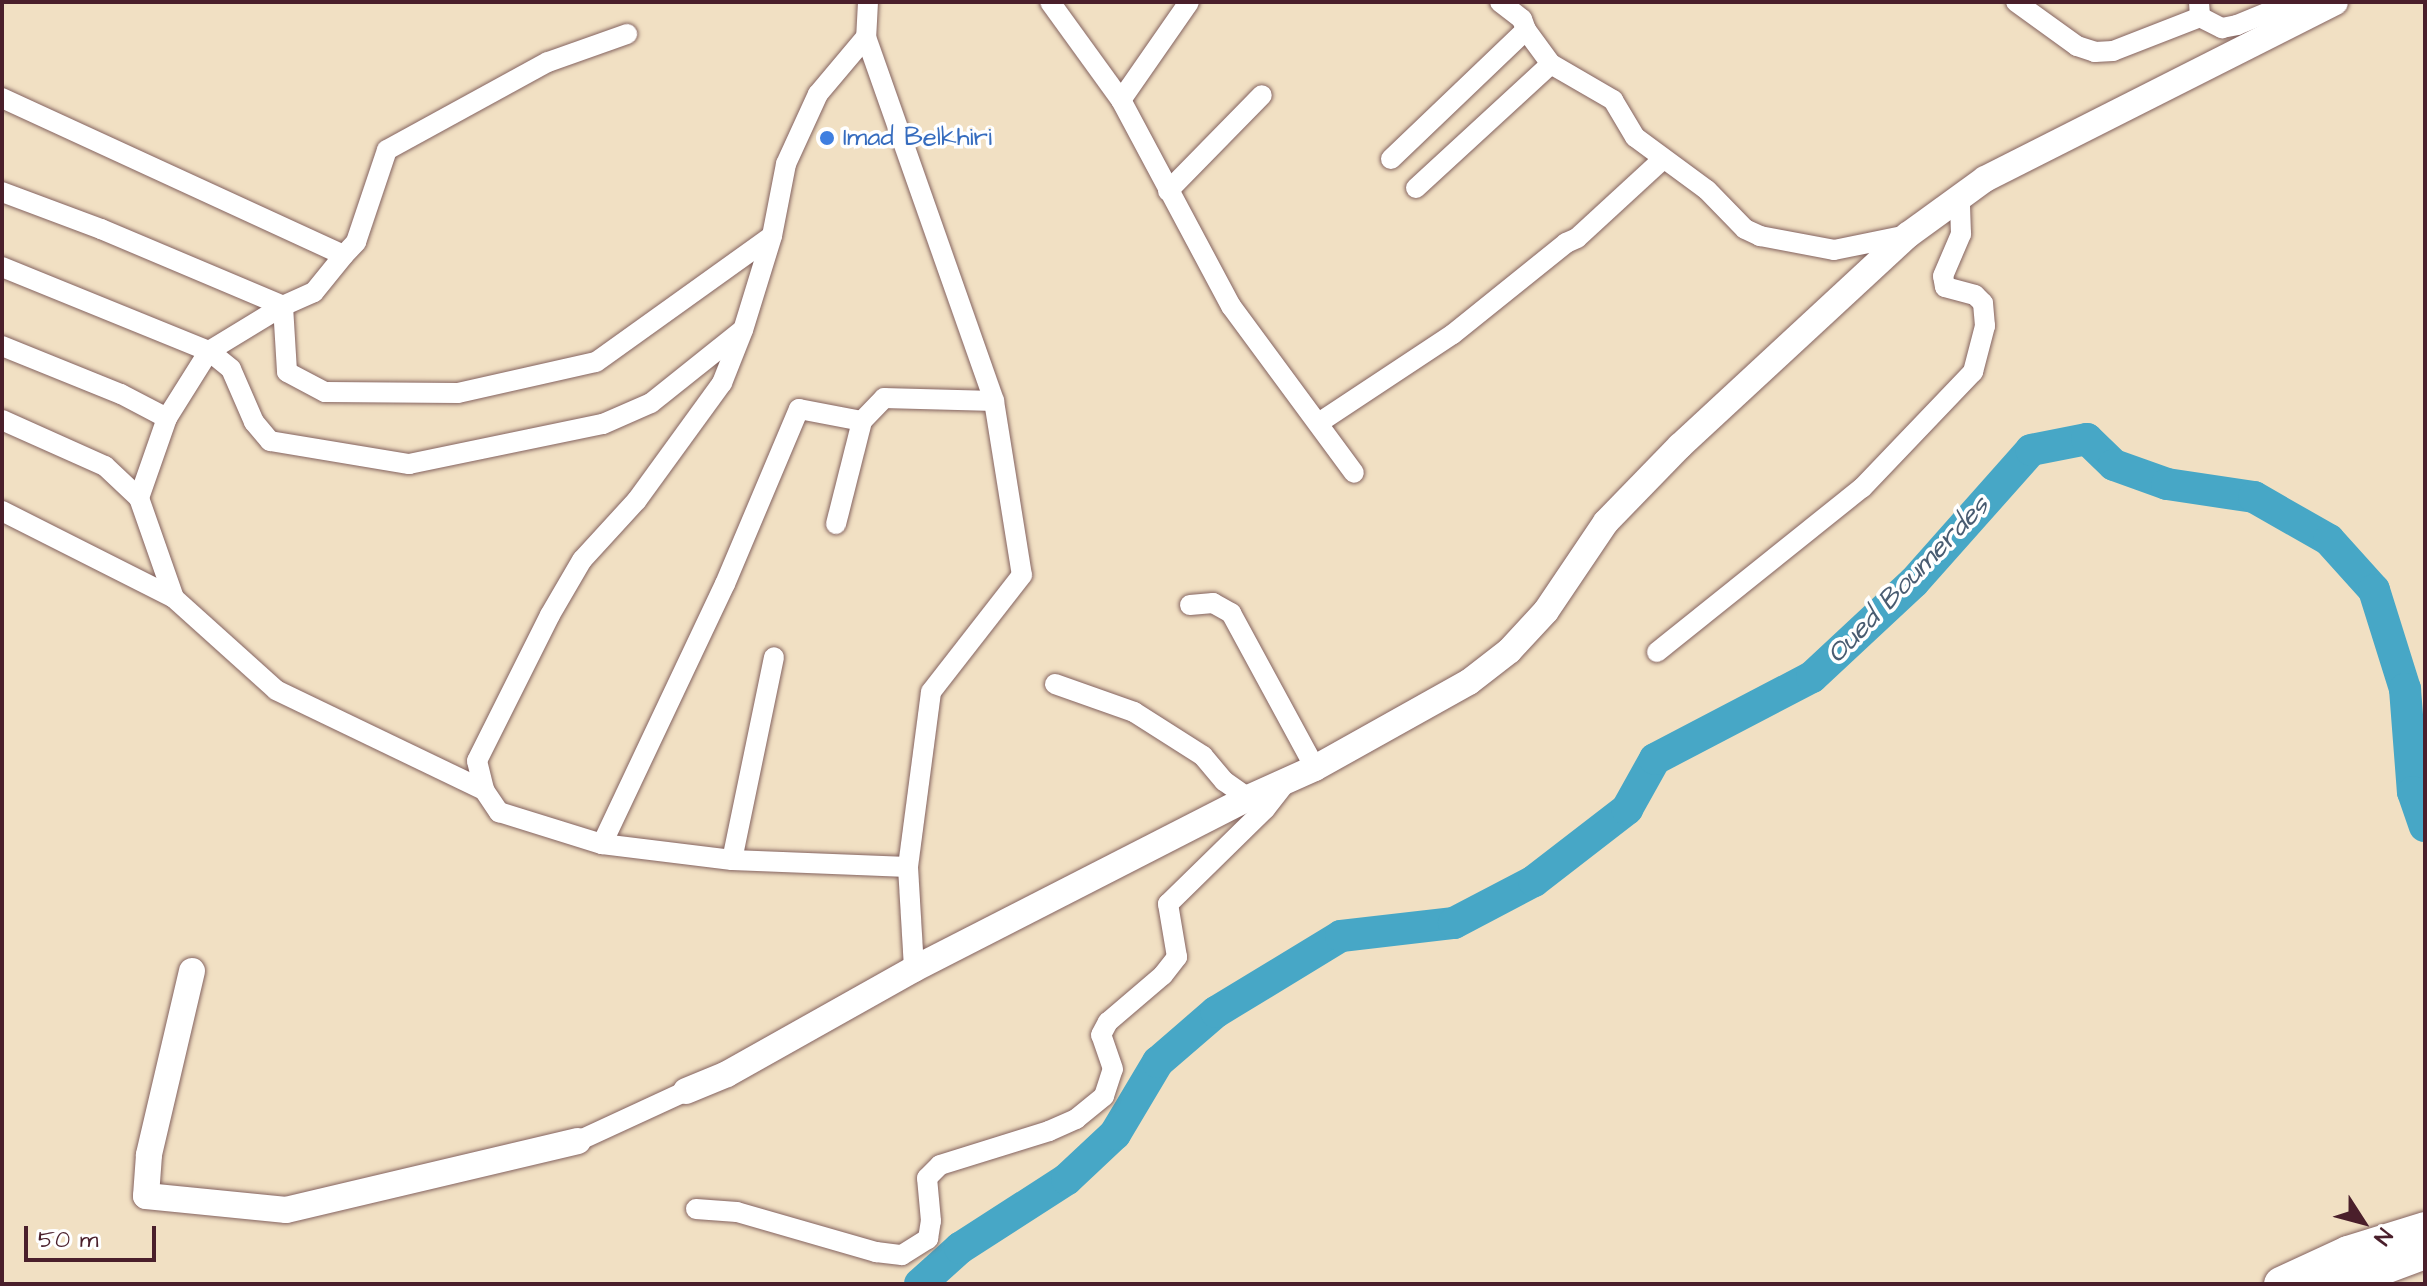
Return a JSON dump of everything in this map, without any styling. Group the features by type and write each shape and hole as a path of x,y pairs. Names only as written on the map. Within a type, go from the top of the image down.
{"highway":[{"path":"2281,1284 2348,1253 2425,1229"},
{"path":"2339,1284 2425,1252"}],"street":[{"path":"868,2 866,37 994,401 1022,575 931,692 908,867 914,969"},
{"path":"1050,2 1121,100 1231,306 1320,422 1354,473"},
{"path":"1121,100 1189,2"},
{"path":"1500,2 1522,19 1526,30 1551,64 1613,100 1635,137 1707,190 1745,229 1760,236 1834,250 1908,235"},
{"path":"2016,2 2077,46 2095,52 2113,51 2199,10 2214,26 2230,28 2293,2"},
{"path":"192,971 149,1155 146,1196 286,1210 578,1141 807,1031 914,969 1248,798 1315,768 1469,682 1509,651 1546,611 1606,522 1680,446 1908,235 1985,179 2335,2"},
{"path":"1391,159 1526,30"},
{"path":"139,498 167,418 209,351 283,306 314,292 356,242 387,150 548,62 627,34"},
{"path":"866,37 818,94 786,164 772,236 743,330 722,383 637,500 582,560 550,615 477,761 484,790 499,812 602,844 732,860 908,867"},
{"path":"1416,188 1551,64"},
{"path":"1168,191 1262,95"},
{"path":"2,98 344,255"},
{"path":"1320,422 1453,334 1566,243 1577,238 1663,159"},
{"path":"2,192 101,229 283,306"},
{"path":"1657,652 1862,488 1973,372 1985,326 1983,303 1975,295 1945,287 1943,276 1961,234 1960,198"},
{"path":"283,306 287,372 325,392 458,393 596,362 772,236"},
{"path":"2,267 209,351 231,369 254,422 270,441 409,464 603,424 651,403 743,330"},
{"path":"2,346 121,394 167,418"},
{"path":"836,524 862,421 884,398 994,401"},
{"path":"602,844 725,584 799,409 862,421"},
{"path":"2,420 105,466 139,498 174,598"},
{"path":"2,511 174,598 276,690 484,790"},
{"path":"1190,605 1213,603 1231,613 1315,768"},
{"path":"732,860 774,657"},
{"path":"1055,684 1134,712 1203,756 1224,781 1248,798"},
{"path":"696,1209 737,1212 876,1252 902,1255 928,1239 931,1221 927,1178 940,1165 1049,1131 1076,1119 1104,1096 1113,1069 1101,1035 1108,1022 1163,975 1177,957 1168,904 1265,809 1285,783"}],"waterway":[{"name":"Oued Boumerdes","path":"920,1284 960,1248 1067,1179 1115,1134 1158,1062 1216,1012 1341,936 1454,923 1534,881 1627,809 1655,759 1812,677 1914,582 2031,450 2087,439 2114,465 2167,484 2254,497 2329,540 2374,590 2405,689 2413,792 2425,826"}],"place":[{"name":"Imad Belkhiri","path":"827,138"}]}
